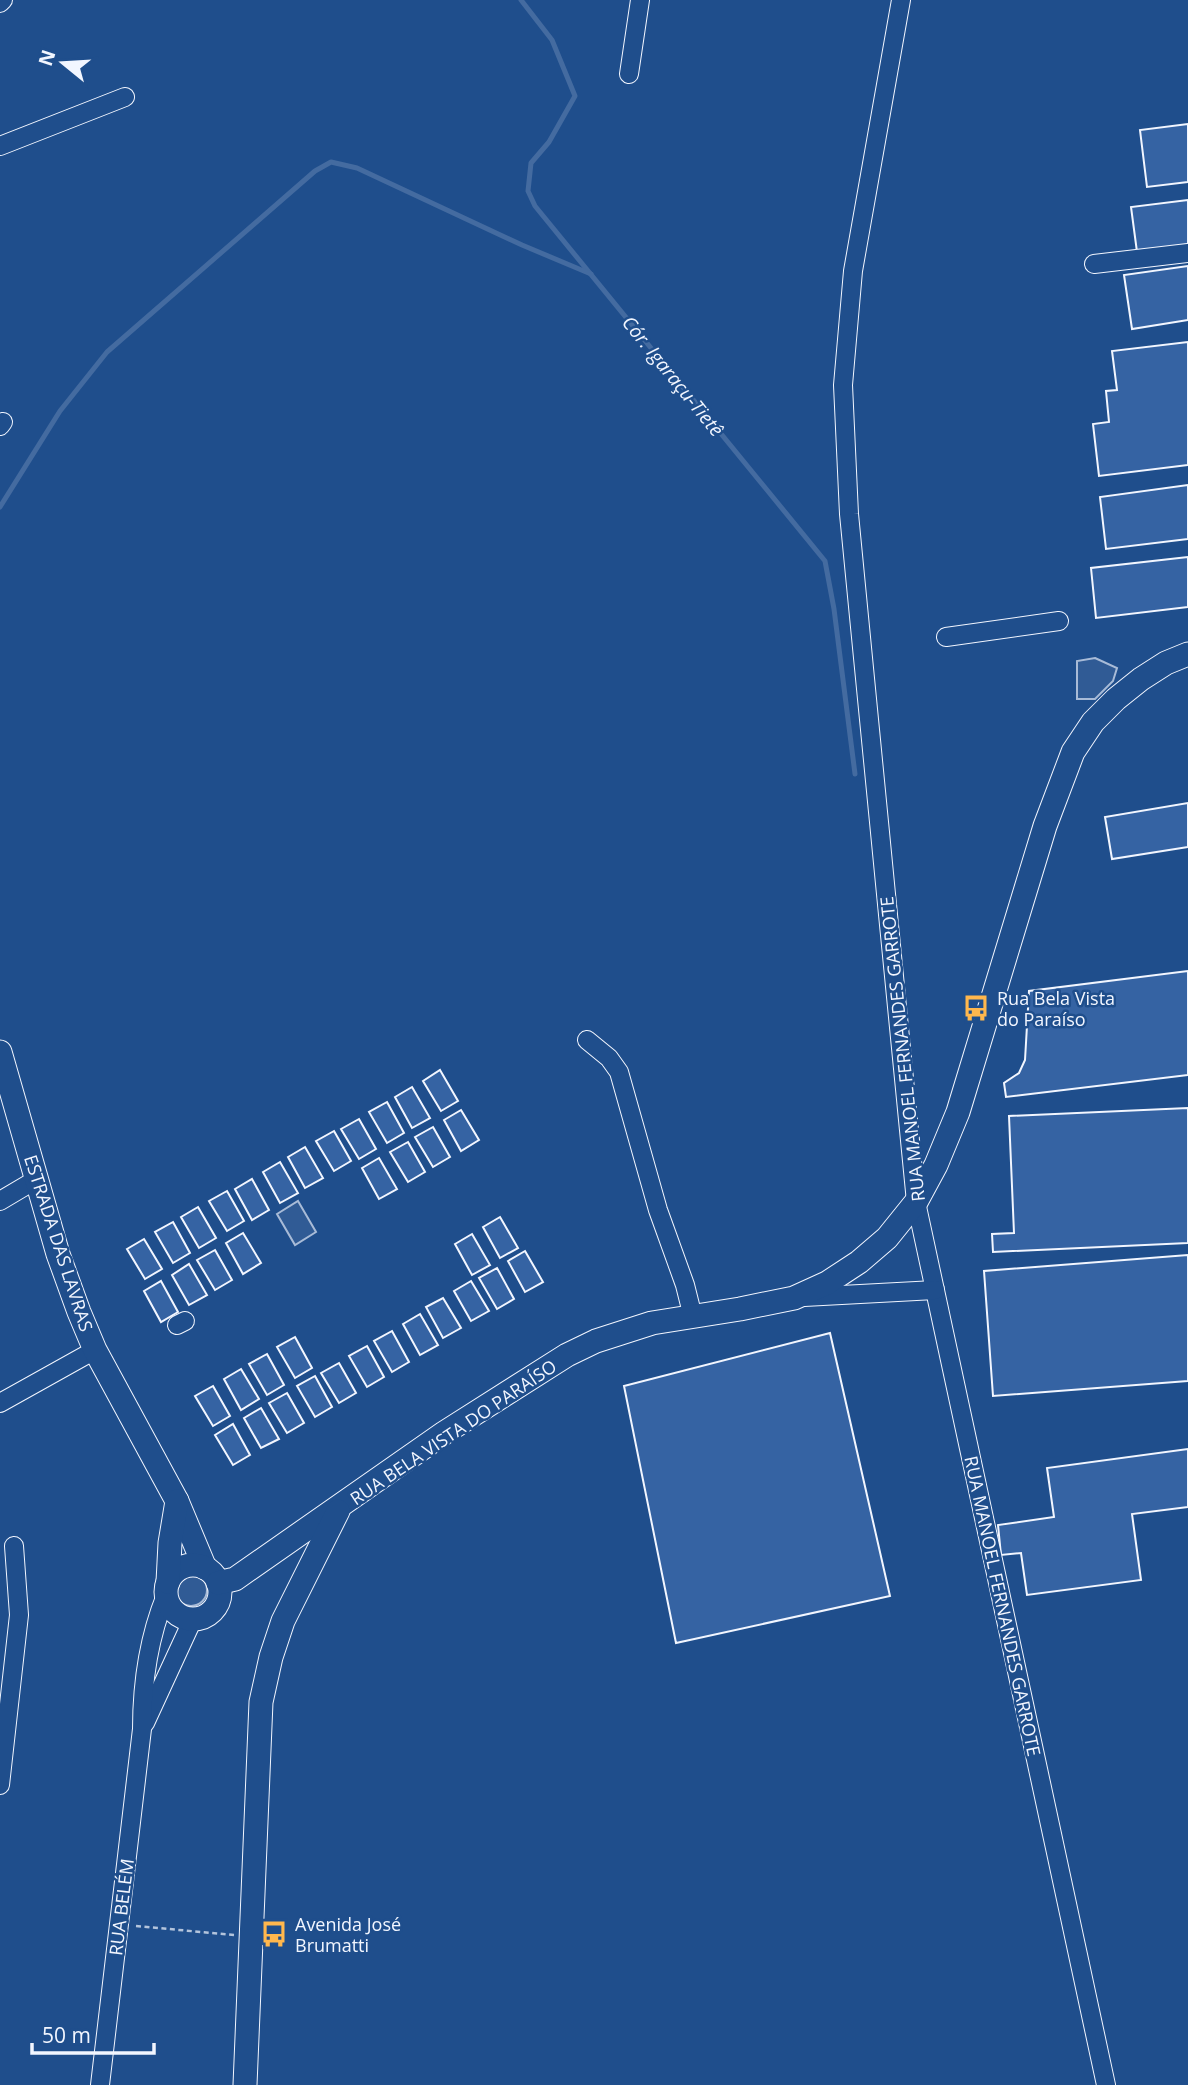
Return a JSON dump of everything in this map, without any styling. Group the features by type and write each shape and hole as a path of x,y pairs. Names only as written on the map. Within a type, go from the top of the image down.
{"main road":[{"name":"RUA BELA VISTA DO PARAÍSO","path":"213,1586 235,1578 444,1433 567,1355 596,1341 652,1323 794,1297 827,1283 859,1262 887,1238 916,1202 936,1166 958,1112 1045,826 1073,752 1093,722 1116,699 1140,679 1166,663 1188,654"},
{"name":"ESTRADA DAS LAVRAS","path":"0,1052 58,1254 95,1350 177,1501 213,1586"},
{"path":"177,1501 170,1543 167,1589 175,1612 193,1619 210,1612 213,1586"},
{"path":"245,2085 261,1702 271,1657 283,1621 339,1508"},
{"path":"213,1586 303,1549 320,1546"},
{"path":"167,1589 173,1574 188,1565 213,1586"}],"street":[{"path":"629,74 640,0"},
{"name":"RUA MANOEL FERNANDES GARROTE","path":"901,0 853,271 843,385 849,514 916,1202 1106,2085"},
{"path":"0,146 125,97"},
{"path":"1094,264 1188,253"},
{"path":"946,637 1059,621"},
{"path":"587,1040 609,1058 619,1072 658,1210 685,1285 693,1317"},
{"path":"0,1200 37,1179"},
{"path":"794,1297 935,1290"},
{"path":"0,1403 95,1350"},
{"path":"0,1785 19,1615 14,1546"},
{"name":"RUA BELÉM","path":"100,2085 142,1729 142,1690 156,1620 167,1589"},
{"name":"RUA BELÉM","path":"142,1729 193,1619"}],"path":[{"path":"118,1924 251,1937"}],"shaded area":[{"path":"1095,658 1117,668 1113,681 1095,699 1077,699 1077,661"},
{"path":"298,1201 316,1232 295,1245 277,1214"},
{"path":"191,1574 202,1579 207,1590 202,1601 191,1606 180,1601 175,1590 180,1579"}],"building":[{"path":"1188,124 1188,182 1147,187 1140,130"},
{"path":"1188,200 1188,245 1137,252 1131,207"},
{"path":"1188,266 1188,320 1132,329 1124,275"},
{"path":"1188,342 1188,465 1099,476 1093,424 1109,422 1106,391 1117,390 1112,351"},
{"path":"1188,485 1188,539 1106,549 1100,497"},
{"path":"1188,557 1188,607 1096,618 1091,568"},
{"path":"1188,803 1188,847 1112,859 1105,817"},
{"path":"1188,971 1188,1075 1006,1097 1004,1083 1019,1073 1025,1060 1029,991"},
{"path":"440,1070 458,1101 441,1111 423,1081"},
{"path":"412,1087 430,1118 412,1128 395,1097"},
{"path":"387,1102 404,1133 387,1143 369,1112"},
{"path":"1188,1108 1188,1243 993,1252 992,1234 1014,1233 1009,1116"},
{"path":"461,1110 479,1140 461,1151 444,1120"},
{"path":"359,1119 376,1149 359,1159 341,1129"},
{"path":"433,1127 450,1157 433,1167 415,1137"},
{"path":"334,1131 351,1161 334,1171 316,1141"},
{"path":"408,1142 425,1172 408,1182 390,1152"},
{"path":"305,1147 323,1178 305,1188 288,1157"},
{"path":"379,1158 397,1189 379,1199 362,1168"},
{"path":"280,1162 298,1193 280,1203 263,1172"},
{"path":"252,1179 269,1210 252,1220 235,1189"},
{"path":"227,1191 244,1221 227,1231 209,1201"},
{"path":"198,1207 216,1238 199,1248 181,1217"},
{"path":"500,1217 518,1248 500,1258 483,1227"},
{"path":"173,1222 190,1253 173,1263 155,1232"},
{"path":"243,1233 261,1263 243,1274 226,1243"},
{"path":"472,1234 490,1265 472,1275 455,1244"},
{"path":"144,1239 162,1269 145,1279 127,1249"},
{"path":"215,1250 232,1280 215,1290 197,1260"},
{"path":"525,1251 543,1282 525,1292 508,1261"},
{"path":"1188,1255 1188,1381 993,1396 984,1271"},
{"path":"189,1264 207,1295 189,1305 172,1275"},
{"path":"497,1268 514,1299 497,1309 479,1278"},
{"path":"161,1281 178,1312 161,1322 144,1291"},
{"path":"471,1281 489,1311 471,1321 454,1291"},
{"path":"443,1298 461,1328 443,1338 426,1307"},
{"path":"420,1314 438,1345 420,1355 403,1324"},
{"path":"392,1331 409,1362 392,1372 374,1341"},
{"path":"830,1333 890,1596 676,1643 624,1386"},
{"path":"295,1337 312,1368 295,1378 277,1347"},
{"path":"367,1346 384,1377 367,1387 349,1356"},
{"path":"267,1354 284,1385 267,1395 249,1364"},
{"path":"339,1363 356,1393 339,1403 321,1373"},
{"path":"241,1369 259,1399 241,1410 224,1379"},
{"path":"315,1376 332,1407 315,1417 297,1386"},
{"path":"213,1386 230,1416 213,1426 195,1396"},
{"path":"287,1393 304,1423 287,1433 269,1403"},
{"path":"261,1408 279,1439 261,1448 244,1418"},
{"path":"233,1424 250,1455 233,1465 215,1435"},
{"path":"1188,1449 1188,1507 1132,1514 1141,1580 1027,1595 1021,1553 1001,1555 998,1525 1054,1517 1047,1468"}],"waterway":[{"name":"Cór. Igaraçu-Tietê","path":"521,0 552,40 575,96 549,142 531,163 528,191 535,206 825,561 834,609 855,774"},
{"path":"0,507 60,411 107,352 315,171 331,162 357,168 591,274"}],"place":[{"name":"Rua Bela Vista do Paraíso","path":"976,1008"},
{"name":"Avenida José Brumatti","path":"274,1934"}]}
